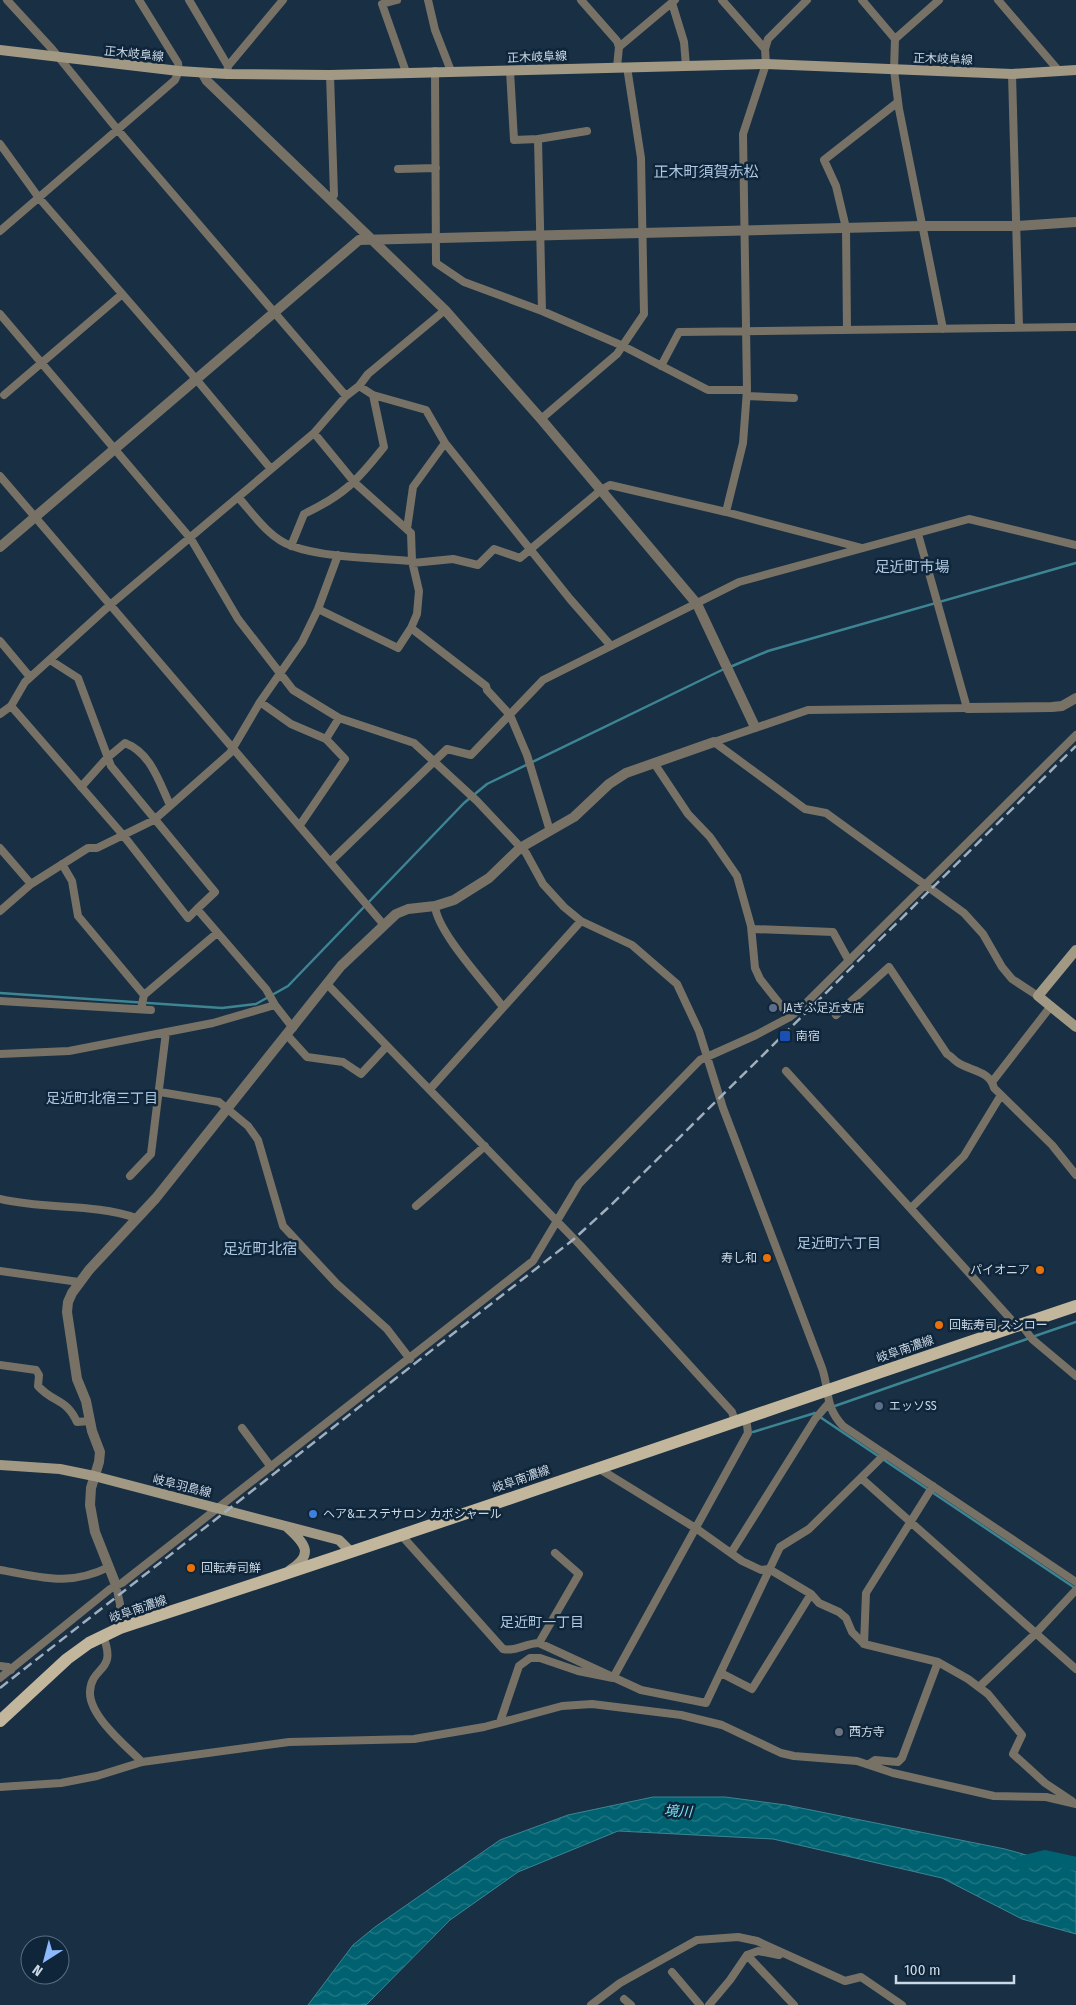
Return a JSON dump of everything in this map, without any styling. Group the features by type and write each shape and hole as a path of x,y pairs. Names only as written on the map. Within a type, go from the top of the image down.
{"main road":[{"name":"正木岐阜線","path":"0,50 203,74 227,70 330,75 766,64 1012,74 1076,70"},
{"path":"1076,950 1038,996 1076,1027"},
{"name":"岐阜南濃線","path":"0,1721 67,1659 89,1643 120,1628 402,1536 1076,1306"},
{"name":"岐阜羽島線","path":"0,1465 60,1469 94,1476 339,1540 351,1552"},
{"path":"278,1577 298,1565 306,1549 301,1539 286,1526"}],"street":[{"path":"7,0 346,396"},
{"path":"0,231 117,128 175,80 179,71 178,63 138,0"},
{"path":"189,0 227,70 283,0"},
{"path":"397,0 382,4 406,72"},
{"path":"428,0 434,30 452,71"},
{"path":"541,419 617,354 644,314 641,158 619,47 617,41 580,0"},
{"path":"722,0 765,49"},
{"path":"726,512 742,443 747,393 748,332 743,134 766,64 765,49 768,39 775,29 807,0"},
{"path":"862,0 895,39 894,70 898,102 942,329"},
{"path":"895,39 939,0"},
{"path":"998,0 1059,71"},
{"path":"619,47 673,1 684,42 686,66"},
{"path":"435,71 436,263 464,282 542,311 622,346 708,390 794,398"},
{"path":"510,71 514,140 538,139 587,132"},
{"path":"203,74 207,81 445,310 541,419 697,604 755,726"},
{"path":"1012,74 1019,328"},
{"path":"330,75 334,195 331,199"},
{"path":"847,330 846,228 836,186 824,160 898,102"},
{"path":"538,139 542,311"},
{"path":"0,144 39,198 121,295 196,379 271,469"},
{"path":"398,169 436,168"},
{"path":"0,547 359,240 370,238 437,239 642,232 922,226 1017,226 1076,222"},
{"path":"4,395 121,295"},
{"path":"0,714 11,706 25,682 110,606 191,540 238,497 314,433 368,374 445,310"},
{"path":"0,314 191,540 238,619 293,690 339,718 414,743 477,801 526,853 543,884 581,921 632,946 676,984 708,1056 723,1108 822,1368 826,1380 828,1404 842,1426 1076,1582"},
{"path":"661,366 679,332 1076,327"},
{"path":"359,386 373,395 426,410 445,443 530,550 611,646"},
{"path":"291,546 304,514 328,503 356,483 384,447 373,395"},
{"path":"314,433 356,483 411,533 412,562 419,591 417,614 411,628 398,648 318,609"},
{"path":"407,529 413,488 445,443"},
{"path":"0,476 384,925"},
{"path":"238,497 264,527 291,546 338,555 412,562 453,559 478,565 494,549 520,558 600,490 610,485 726,512 864,548"},
{"path":"331,861 447,749 471,755 543,680 739,582 969,519 1076,545"},
{"path":"918,534 967,708"},
{"path":"0,911 31,884 88,848 97,848 154,820 230,753 260,702 302,642 318,609 338,555"},
{"path":"411,628 486,686 487,690 510,715 527,755 550,831"},
{"path":"0,641 30,678"},
{"path":"11,706 123,835 188,918 215,892 154,820 107,758 78,678 50,660"},
{"path":"120,1628 120,1604 116,1585 95,1532 90,1505 100,1452 86,1401 77,1379 68,1302 79,1282 156,1198 341,966 396,914 408,909 435,906 454,900 473,889 489,878 520,848 589,806 609,784 626,773 755,726 808,710 1052,707 1062,706 1076,698"},
{"path":"260,702 291,724 326,739 345,759 300,825"},
{"path":"326,739 339,718"},
{"path":"0,1677 116,1585 410,1359 533,1261 579,1184 700,1060 790,1017 849,961 1076,734"},
{"path":"714,742 805,809 826,812 972,920 1012,979 1038,996"},
{"path":"81,787 107,758 125,743 134,746 150,761 170,806"},
{"path":"654,763 688,814 710,837 737,876 752,928 755,968 760,979 790,1017"},
{"path":"0,848 31,884"},
{"path":"62,864 72,881 78,916 144,995"},
{"path":"435,906 435,913 450,941 503,1007"},
{"path":"197,909 266,989 290,1032 307,1056 343,1062 361,1074 387,1046"},
{"path":"430,1089 581,921"},
{"path":"752,928 833,932 849,961"},
{"path":"141,1010 144,995 217,933"},
{"path":"836,1015 888,967 948,1054 958,1064 980,1072 992,1082 994,1088 1052,1146 1076,1175"},
{"path":"327,984 558,1221 732,1412 741,1419 748,1433 698,1522 697,1529 613,1678"},
{"path":"0,1001 151,1010"},
{"path":"0,1054 69,1051 223,1020 274,1005"},
{"path":"992,1082 1051,1006"},
{"path":"130,1176 151,1154 166,1032"},
{"path":"786,1071 1032,1339 1076,1376"},
{"path":"160,1092 219,1102 248,1126 258,1140 283,1226 336,1284 387,1329 410,1359"},
{"path":"911,1208 960,1162 1001,1095"},
{"path":"416,1206 485,1146"},
{"path":"0,1199 38,1206 114,1210 136,1218"},
{"path":"0,1272 79,1282"},
{"path":"0,1365 36,1370 39,1375 38,1386 42,1391 66,1405 77,1422 90,1421"},
{"path":"731,1554 817,1416 828,1404"},
{"path":"242,1428 271,1467"},
{"path":"402,1536 503,1649 513,1651 527,1644 539,1643 641,1690 706,1703 780,1547 810,1529 886,1454"},
{"path":"598,1468 697,1529 731,1554 761,1570 769,1569 811,1594 819,1603 846,1618 852,1632 864,1644 938,1662 979,1687 988,1694 1022,1735 1013,1754 1045,1783 1076,1803"},
{"path":"861,1478 1076,1669"},
{"path":"864,1644 866,1593 933,1486"},
{"path":"539,1643 579,1574 555,1554"},
{"path":"0,1570 66,1580 95,1574 109,1568"},
{"path":"979,1687 1035,1634 1076,1590"},
{"path":"721,1673 752,1689 811,1594"},
{"path":"103,1636 109,1651 108,1660 93,1681 90,1691 91,1701 105,1724 142,1762"},
{"path":"500,1722 519,1666 530,1658 540,1658 578,1671 613,1678"},
{"path":"869,1764 875,1760 898,1762 902,1758 938,1662"},
{"path":"0,1666 8,1667 11,1670"},
{"path":"0,1787 88,1778 142,1762 289,1742 414,1739 484,1728 562,1706 592,1704 682,1715 722,1725 781,1753 794,1756 843,1759 869,1764 902,1775 994,1796 1046,1797 1076,1803"},
{"path":"592,2005 620,1983 697,1940 738,1937 757,1941 788,1957 845,1981 861,1977 902,2005"},
{"path":"709,2005 730,1980 746,1955 758,1952 788,1957"},
{"path":"746,1955 794,2005"},
{"path":"672,1972 700,2005"},
{"path":"624,1999 631,2005"}],"water":[{"path":"653,1797 725,1797 786,1805 1005,1849 1076,1869 1076,1934 1022,1919 942,1878 773,1839 618,1831 518,1872 450,1920 366,2005 308,2005 353,1945 375,1927 500,1840 568,1815"}],"waterway":[{"path":"730,667 768,651 1076,563"},
{"path":"0,993 222,1008 256,1004 288,986 464,803 487,784 724,669"},
{"path":"1035,1336 1076,1322"},
{"path":"832,1407 1027,1339"},
{"path":"814,1413 1075,1588"},
{"path":"753,1432 815,1413"},
{"name":"境川","path":"1021,1863 1045,1857 1076,1864"}],"railway":[{"path":"0,1688 574,1239 611,1205 1076,746"}],"place":[{"name":"JAぎふ足近支店","path":"773,1008"},
{"name":"南宿","path":"785,1036"},
{"name":"寿し和","path":"767,1258"},
{"name":"パイオニア","path":"1040,1270"},
{"name":"回転寿司 スシロー","path":"939,1325"},
{"name":"エッソSS","path":"879,1406"},
{"name":"ヘア&エステサロン カポシャール","path":"313,1514"},
{"name":"回転寿司鮮","path":"191,1568"},
{"name":"西方寺","path":"839,1732"}],"district":[{"name":"正木町須賀赤松","path":"706,172"},
{"name":"足近町市場","path":"912,567"},
{"name":"足近町北宿三丁目","path":"102,1098"},
{"name":"足近町六丁目","path":"839,1243"},
{"name":"足近町北宿","path":"260,1249"},
{"name":"足近町一丁目","path":"542,1622"}]}
